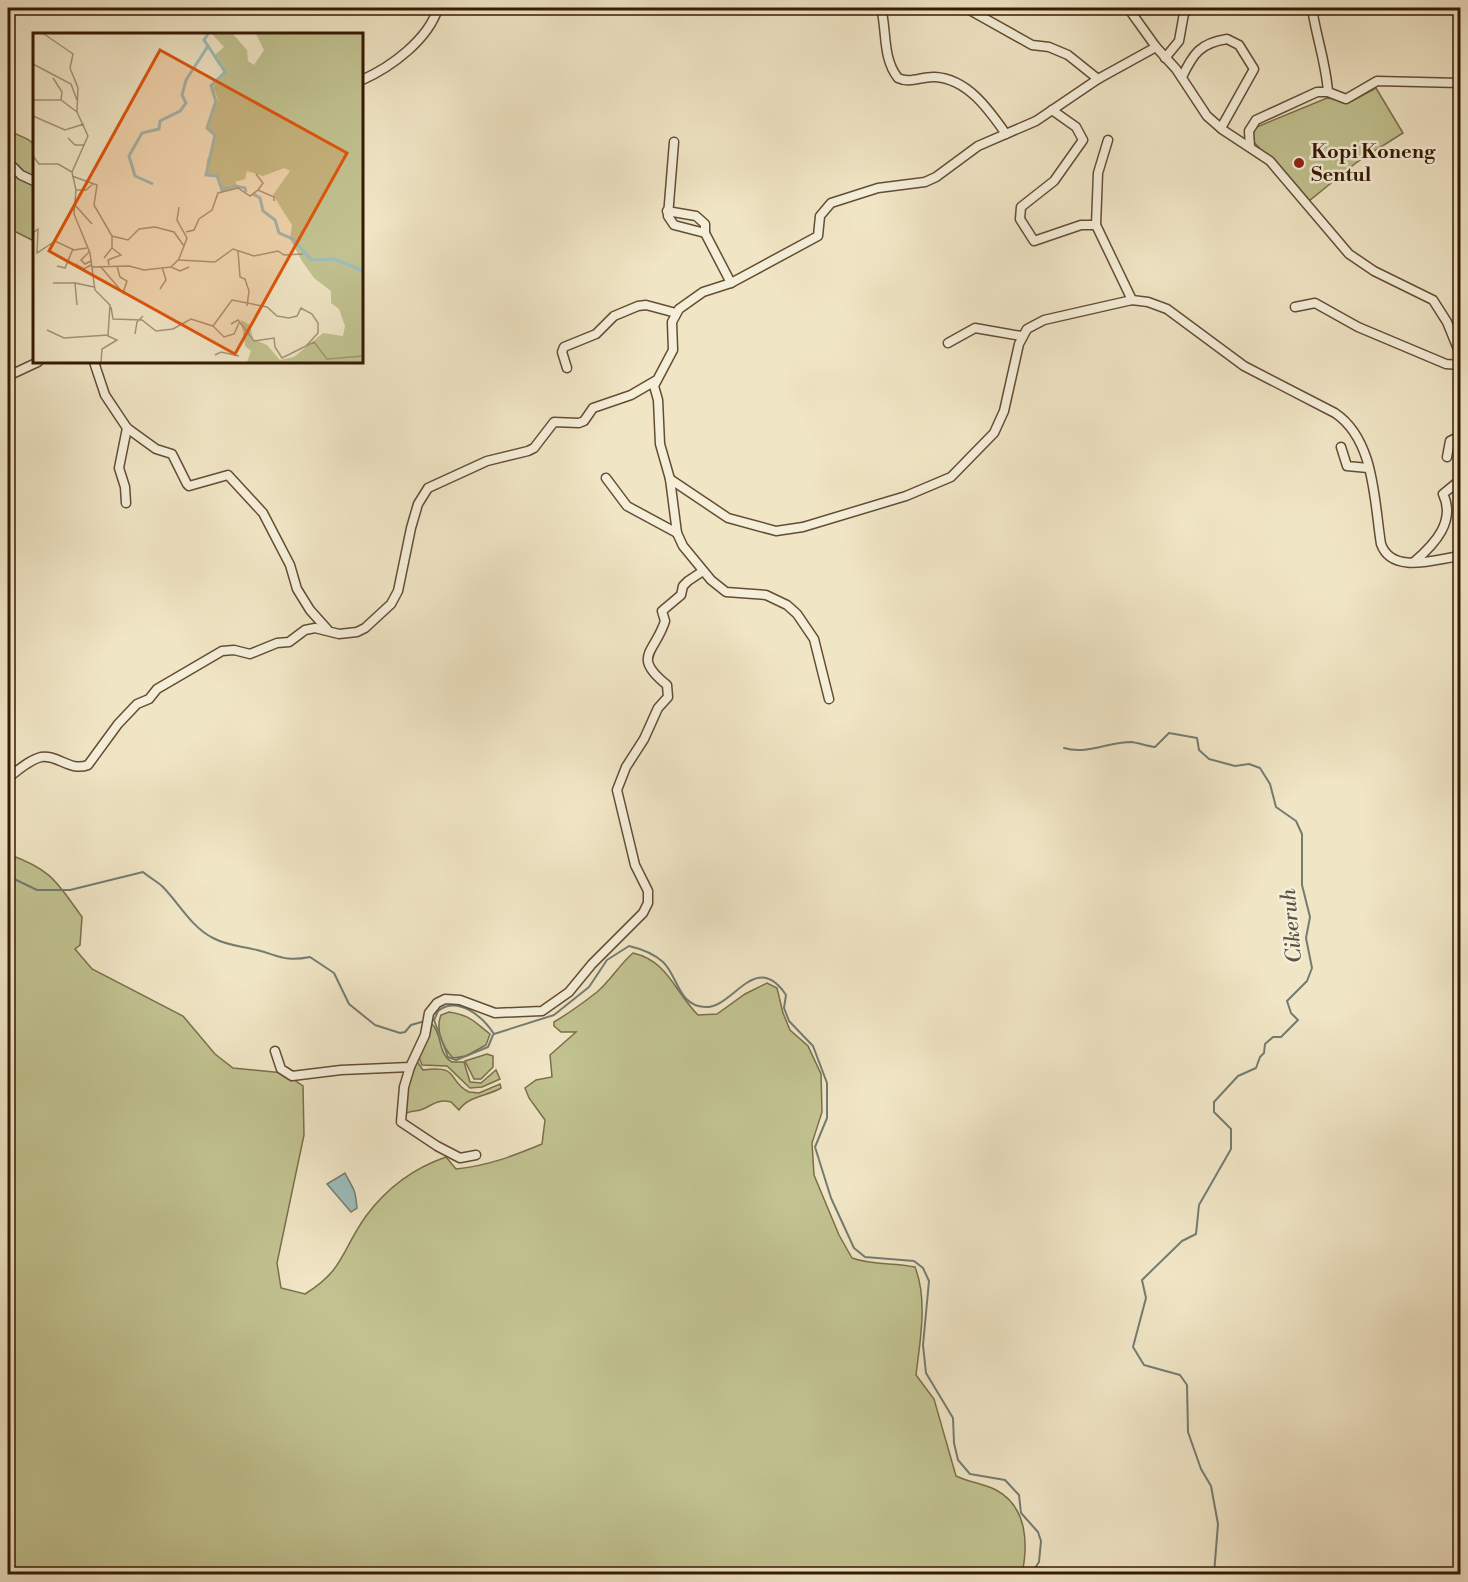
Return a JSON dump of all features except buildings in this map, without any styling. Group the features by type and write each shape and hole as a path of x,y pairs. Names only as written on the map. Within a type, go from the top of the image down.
{"street":[{"path":"363,79 383,68 408,48 428,28 438,8"},
{"path":"881,8 883,36 892,67 898,78 916,80 934,77 958,85 979,99 1006,134"},
{"path":"966,8 1032,45 1049,47 1068,55 1098,80"},
{"path":"1128,8 1182,78 1207,116 1281,172 1349,254 1374,271 1433,300 1447,322 1461,354"},
{"path":"1166,58 1179,40 1184,13 1192,8"},
{"path":"1260,8 1269,8"},
{"path":"1312,8 1317,40 1325,65 1328,92"},
{"path":"1182,78 1191,58 1208,42 1227,39 1245,52 1254,69 1221,128"},
{"path":"8,778 37,758 45,757 81,768 88,765 118,724 137,704 149,699 157,690 214,655 228,650 250,654 277,643 289,642 305,630 327,629 339,634 357,632 391,604 398,591 399,573 418,504 428,488 488,461 528,451 534,448 554,422 570,424 584,421 593,408 631,395 655,381 666,366 673,350 672,322 676,313 704,292 731,283 818,236 820,216 831,203 878,188 925,182 945,172 978,146 1053,110 1098,80 1156,47"},
{"path":"1250,147 1249,131 1256,120 1317,92 1328,92 1346,99 1372,83 1383,80 1461,83"},
{"path":"1053,110 1076,127 1083,140 1054,181 1025,202 1019,213 1020,219 1034,241 1081,225 1096,225"},
{"path":"1108,141 1098,173 1096,225 1132,300"},
{"path":"674,142 667,211 674,225 705,233"},
{"path":"8,162 21,175 33,181"},
{"path":"667,211 700,218 705,224 705,233 731,283"},
{"path":"670,479 728,518 776,531 794,529 831,519 927,488 951,477 987,441 999,424 1021,336 1034,324 1132,300 1148,302 1167,309 1244,366 1342,418 1357,436 1368,468 1383,550 1396,561 1414,562 1461,556"},
{"path":"1295,307 1315,303 1358,327 1446,364 1461,365"},
{"path":"567,368 562,352 564,347 599,332 614,316 642,305 676,313"},
{"path":"948,343 975,328 1021,336"},
{"path":"8,376 36,363"},
{"path":"94,363 105,395 127,428 156,449 172,454 189,486 223,475 230,477 263,513 290,566 297,589 310,610 327,629"},
{"path":"655,381 660,444 670,479 677,533 683,546 703,571 726,592 766,595 788,605 797,614 814,639 829,699"},
{"path":"126,503 125,487 118,468 127,428"},
{"path":"1447,456 1450,441 1461,436"},
{"path":"1341,447 1347,466 1368,468"},
{"path":"606,478 627,506 677,533"},
{"path":"1414,562 1444,527 1449,510 1443,494 1461,480"},
{"path":"476,1155 460,1158 452,1155 401,1122 404,1088 427,1021 434,1006 445,999 468,1002 495,1013 542,1011 569,992 647,907 648,891 635,865 617,790 626,767 644,739 658,708 669,697 667,685 652,674 648,663 651,646 665,621 662,611 681,595 683,586 688,581 703,571"},
{"path":"275,1051 281,1069 292,1076 341,1070 410,1067"}],"green space":[{"path":"1376,88 1403,133 1357,162 1309,201 1252,140 1252,129 1327,98 1352,101"},
{"path":"8,127 13,133 28,139 33,144 33,240 8,228"},
{"path":"8,854 44,871 66,894 82,917 80,945 75,949 92,969 183,1016 215,1054 233,1068 284,1073 303,1086 304,1135 277,1263 281,1288 305,1294 335,1268 358,1228 374,1206 412,1173 446,1157 456,1169 467,1168 500,1160 542,1144 545,1120 529,1098 525,1088 536,1080 552,1077 550,1055 576,1032 561,1032 554,1026 554,1022 597,992 633,953 645,957 663,970 698,1015 717,1014 745,994 767,983 777,988 790,1030 808,1046 821,1074 822,1112 812,1143 814,1175 839,1235 852,1258 915,1267 922,1307 916,1375 934,1399 956,1476 996,1490 1007,1497 1020,1516 1025,1539 1022,1574 8,1574"},
{"path":"449,1012 468,1017 490,1034 486,1045 466,1056 453,1058 443,1044 439,1026 441,1015"},
{"path":"432,1024 438,1033 444,1054 452,1062 464,1062 470,1082 481,1083 496,1070 500,1079 482,1087 470,1088 447,1066 422,1065 418,1055"},
{"path":"487,1054 493,1056 493,1067 481,1079 474,1079 465,1061"},
{"path":"416,1060 423,1070 435,1069 449,1072 462,1088 469,1092 479,1093 500,1084 501,1088 473,1099 459,1110 451,1102 443,1101 405,1114 405,1098"}],"water":[{"path":"345,1173 356,1196 357,1208 351,1212 327,1184"}],"waterway":[{"name":"Cikeruh","path":"1064,748 1081,750 1131,742 1155,747 1169,733 1197,738 1199,750 1209,759 1235,766 1249,764 1260,768 1270,784 1276,807 1296,821 1302,834 1302,885 1310,917 1306,938 1312,968 1307,981 1287,1001 1291,1013 1298,1020 1281,1037 1273,1037 1265,1044 1264,1053 1256,1068 1238,1076 1214,1102 1214,1112 1231,1129 1231,1149 1199,1205 1196,1234 1182,1241 1142,1280 1146,1298 1133,1347 1144,1365 1180,1375 1187,1385 1188,1432 1201,1469 1211,1486 1218,1524 1214,1574"},
{"path":"8,876 37,890 70,890 143,872 162,886 198,928 213,938 283,958 310,957 334,973 349,1004 375,1025 400,1033 405,1032 411,1025 425,1021"},
{"path":"431,1020 434,1020 438,1011 454,1005 477,1015 494,1034 554,1015 589,987 607,960 629,946 647,952 663,962 684,996 696,1005 705,1007 715,1005 754,979 764,978 775,982 786,995 784,1008 789,1021 813,1046 827,1083 827,1118 815,1147 831,1198 854,1248 865,1257 914,1261 923,1268 929,1281 923,1345 926,1373 953,1418 954,1443 958,1460 970,1474 1005,1480 1019,1495 1021,1513 1038,1532 1041,1541 1039,1562 1031,1574"},
{"path":"434,1020 448,1057 456,1060 488,1047 493,1035"}],"place":[{"name":"Kopi Koneng Sentul","path":"1299,163"}]}
